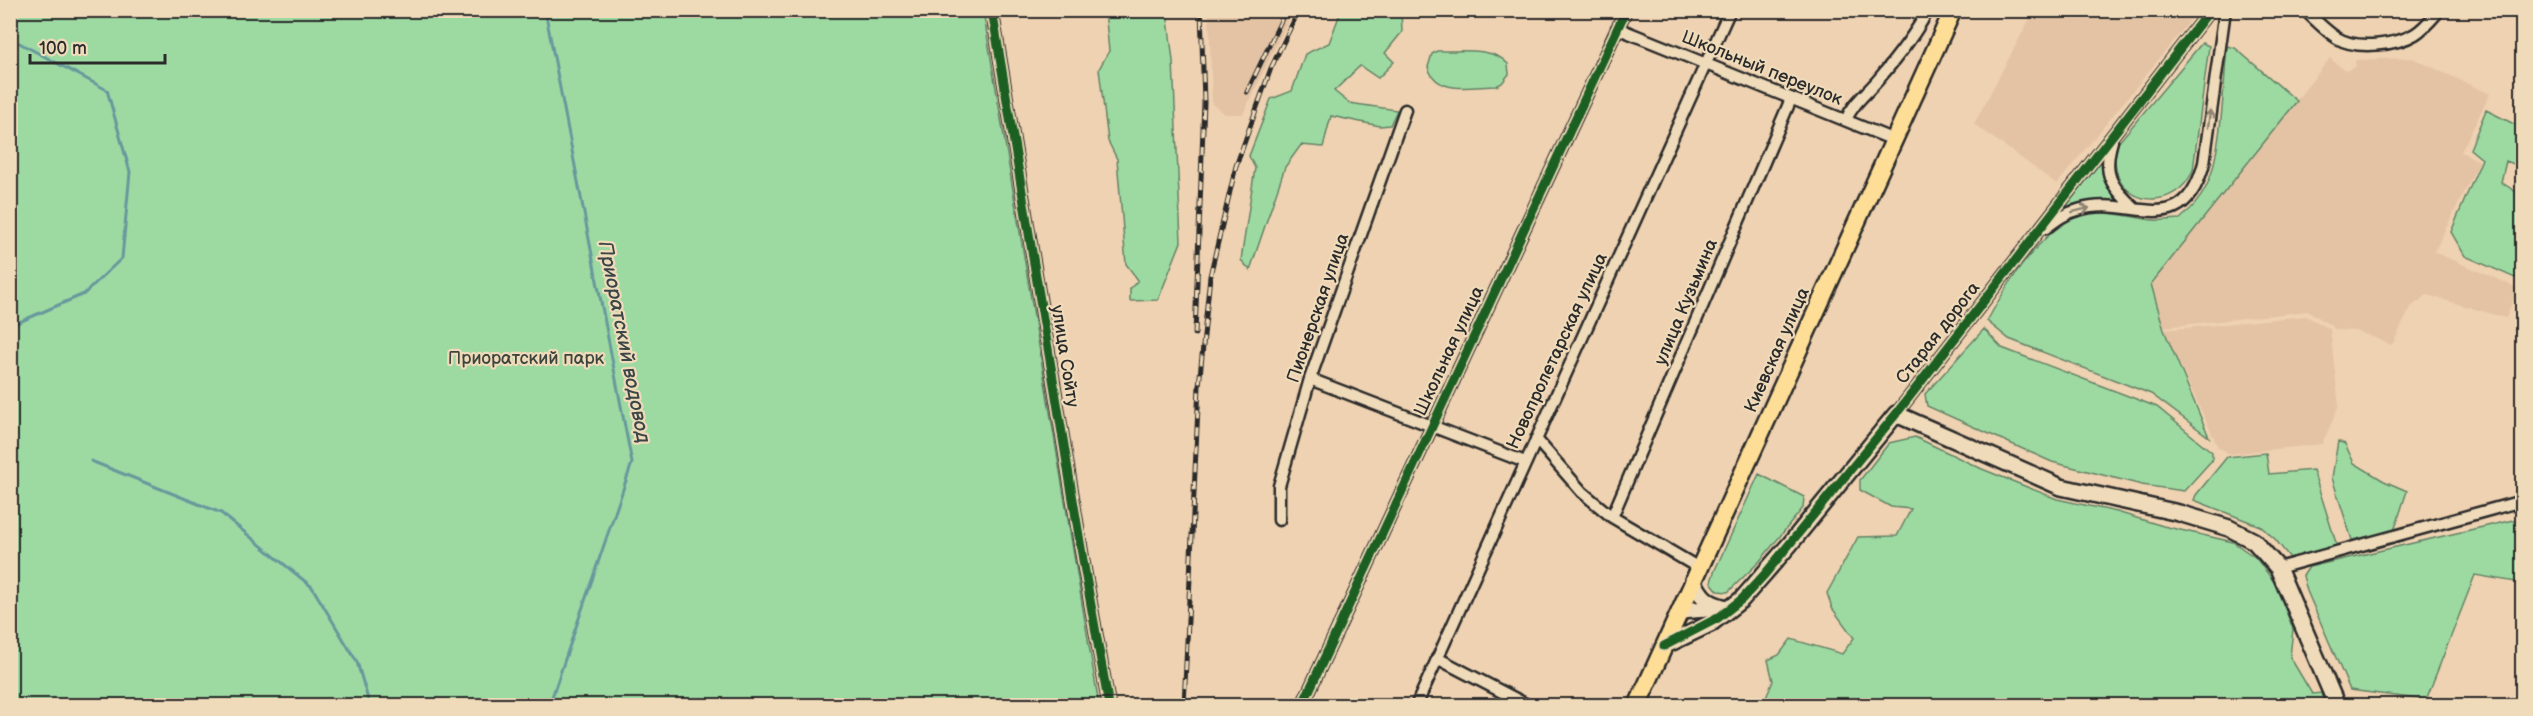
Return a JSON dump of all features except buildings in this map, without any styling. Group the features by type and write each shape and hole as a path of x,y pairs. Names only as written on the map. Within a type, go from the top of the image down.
{"main road":[{"name":"Киевская улица","path":"1637,705 1953,10"}],"street":[{"name":"улица Сойту","path":"992,10 1082,555 1110,705"},
{"name":"Школьная улица","path":"1302,705 1626,10"},
{"name":"Новопролетарская улица","path":"1416,705 1730,10"},
{"path":"1846,120 1855,104 1878,80 1903,48 1928,10"},
{"name":"Старая дорога","path":"1664,646 1710,624 1732,608 1765,574 1896,414 2210,10"},
{"name":"Старая дорога","path":"2031,240 2058,218 2078,209 2099,207 2134,208 2146,212 2162,211 2177,206 2188,198 2199,182 2219,65 2225,10"},
{"path":"2305,10 2338,39 2364,46 2379,45 2416,34 2436,14"},
{"name":"Школьный переулок","path":"1617,28 1894,140"},
{"name":"улица Кузьмина","path":"1612,517 1791,99"},
{"name":"Пионерская улица","path":"1279,520 1279,486 1310,379 1405,110"},
{"name":"Старая дорога","path":"2114,135 2108,154 2107,168 2110,182 2134,208"},
{"path":"1310,379 1525,462"},
{"path":"1896,414 2061,487 2179,513 2229,528 2254,541 2278,568 2337,705"},
{"path":"1536,439 1582,492 1612,517 1696,574 1703,598 1712,604 1732,608"},
{"path":"2278,568 2523,501"},
{"path":"1680,611 1732,608"},
{"path":"1680,611 1698,623 1710,624"},
{"path":"1437,658 1525,705"}],"shaded area":[{"path":"1209,11 1293,11 1243,114 1225,114 1212,104"},
{"path":"2034,11 2198,11 2057,184 1974,124"},
{"path":"2330,58 2345,71 2356,67 2355,60 2412,58 2490,94 2461,152 2480,161 2434,252 2518,288 2506,318 2427,295 2411,307 2392,345 2357,331 2337,330 2309,311 2164,327 2151,284"},
{"path":"2306,316 2330,329 2339,406 2322,444 2230,454 2218,447 2164,330"}],"green space":[{"name":"Приоратский парк","path":"10,11 983,11 1099,705 11,705"},
{"path":"1105,11 1167,11 1173,61 1181,242 1158,300 1130,301 1130,289 1138,280 1126,264 1117,159 1108,141 1099,69 1109,51"},
{"path":"1341,11 1401,11 1402,32 1385,53 1394,62 1378,78 1360,66 1334,91 1349,103 1397,110 1390,125 1380,126 1331,116 1323,147 1301,145 1285,167 1250,270 1241,260 1255,168 1249,156 1271,99 1292,91 1305,54 1329,43"},
{"path":"2202,43 2209,46 2193,170 2185,183 2174,193 2162,198 2149,199 2137,196 2126,188 2119,177 2115,159 2118,143"},
{"path":"2227,46 2235,48 2297,101 2151,284 2164,330 2209,437 2151,394 2009,339 1987,321 2017,271 2030,255 2044,239 2076,218 2100,213 2156,220 2180,219 2195,204 2206,187 2215,158 2221,119"},
{"path":"1437,51 1484,52 1501,58 1508,64 1509,74 1502,83 1496,86 1466,88 1447,86 1433,76 1428,67 1432,54"},
{"path":"2486,110 2522,128 2522,167 2506,161 2501,182 2522,196 2522,273 2515,278 2465,256 2451,232 2482,159 2470,149"},
{"path":"2104,155 2102,173 2119,203 2064,210 2062,208"},
{"path":"1984,329 2002,348 2157,407 2212,452 2212,460 2184,491 2142,485 2052,462 1927,406 1925,394"},
{"path":"1915,437 1982,469 2057,499 2233,542 2256,558 2275,583 2293,629 2290,657 2312,694 2321,693 2324,705 1763,705 1773,681 1768,660 1779,655 1791,639 1842,654 1854,638 1832,608 1827,593 1858,537 1897,536 1911,509 1891,507 1860,490 1860,480 1889,443"},
{"path":"2338,441 2345,444 2354,463 2384,481 2407,491 2394,531 2352,540 2332,478"},
{"path":"2266,453 2269,474 2313,470 2337,546 2290,558 2275,539 2260,526 2194,500 2227,457"},
{"path":"1759,474 1804,497 1803,508 1759,562 1728,592 1718,591 1711,582 1714,572"},
{"path":"2522,518 2522,575 2516,582 2475,575 2426,700 2350,690 2307,591 2303,576 2309,567"}],"waterway":[{"name":"Приоратский водовод","path":"545,10 632,463 549,706"},
{"path":"10,38 107,90 130,172 122,258 84,294 10,326"},
{"path":"91,461 221,513 312,587 357,662 370,706"}],"railway":[{"path":"1195,334 1204,102 1201,10"},
{"path":"1247,92 1286,10"},
{"path":"1184,706 1199,386 1210,276 1236,166 1271,68 1299,10"}],"cycle path":[{"path":"992,10 1109,706"},
{"path":"1302,706 1626,10"},
{"path":"1664,646 1718,618 1742,599 1765,574 1896,414 2210,10"}]}
